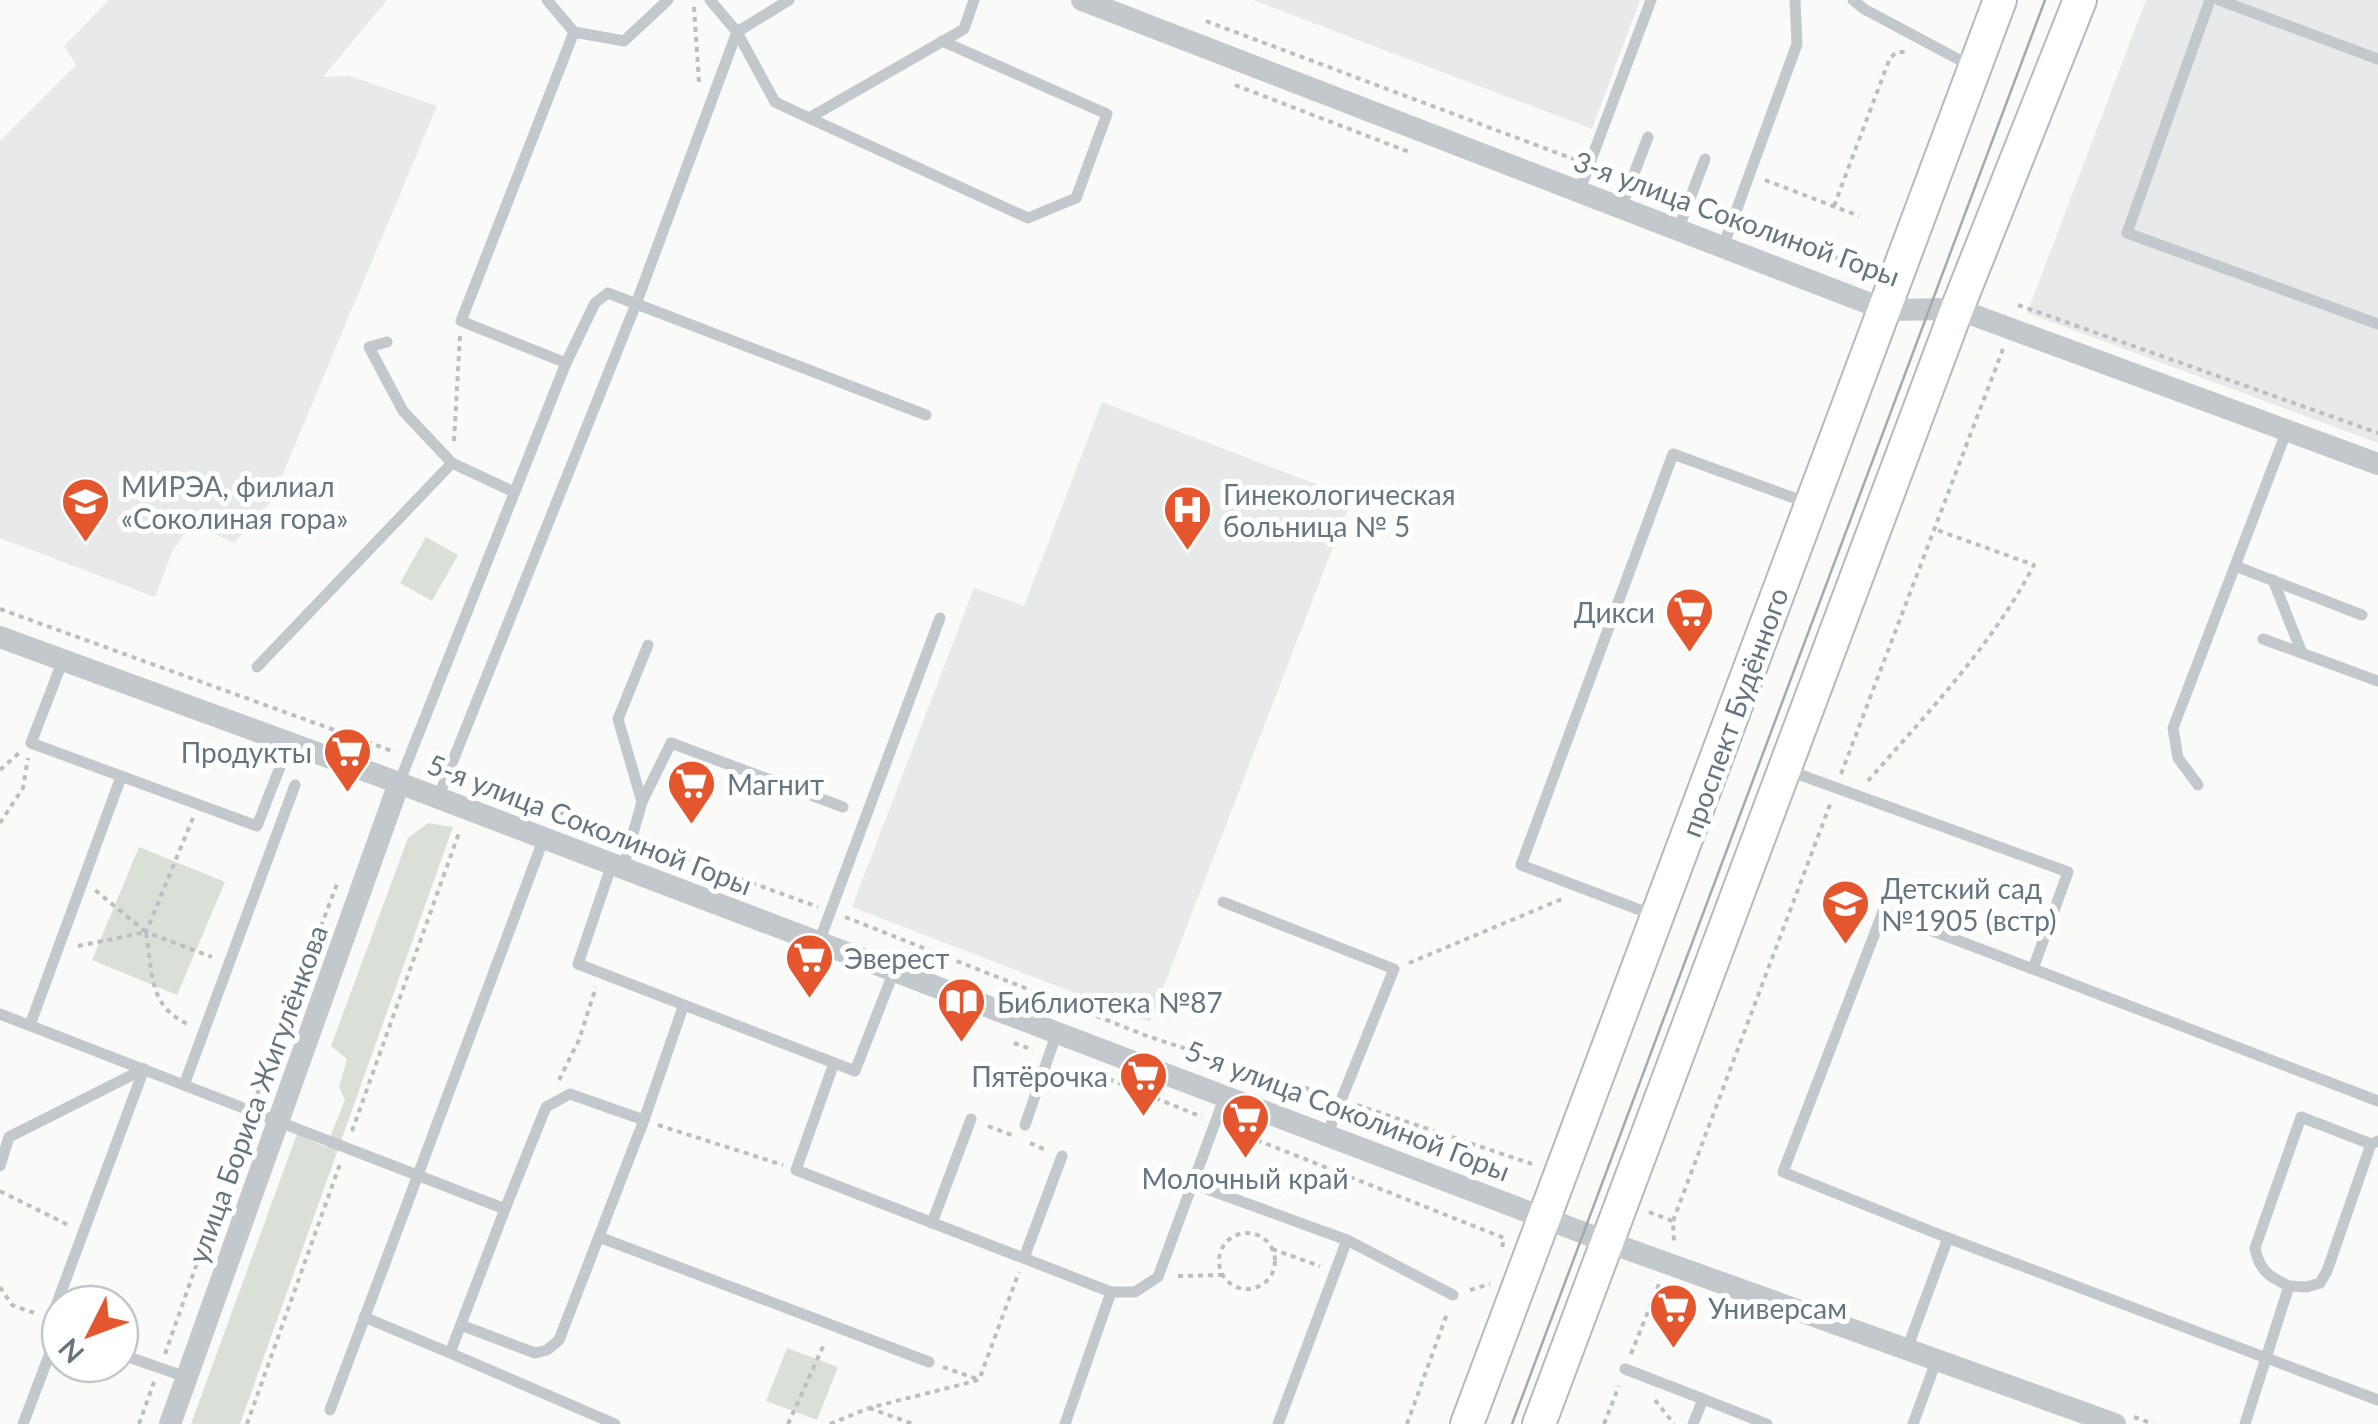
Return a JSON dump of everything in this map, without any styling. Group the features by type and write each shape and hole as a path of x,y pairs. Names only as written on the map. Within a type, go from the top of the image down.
{"main road":[{"name":"проспект Будённого","path":"1467,1424 2000,0"},
{"path":"1538,1424 1958,310 2080,0"},
{"path":"2056,64 2088,0"}],"street":[{"name":"3-я улица Соколиной Горы","path":"1082,0 1886,310 1958,310 2378,464"},
{"name":"5-я улица Соколиной Горы","path":"0,637 399,783 1605,1241 2115,1424"},
{"name":"улица Бориса Жигулёнкова","path":"170,1424 399,783"}],"lane":[{"path":"547,0 574,32 624,41 668,0"},
{"path":"710,0 737,32 774,102 1028,218 1076,198 1107,114 942,41"},
{"path":"438,798 636,304 737,32 789,0"},
{"path":"809,118 964,29 974,0"},
{"path":"1578,192 1651,0"},
{"path":"1722,248 1798,44 1795,0"},
{"path":"1854,0 1974,68"},
{"path":"2210,0 2127,233 2378,324"},
{"path":"2219,0 2378,59"},
{"path":"566,363 461,321 574,32"},
{"path":"1620,208 1648,137"},
{"path":"1678,230 1704,159"},
{"path":"399,783 566,363 595,303 608,293 926,415"},
{"path":"386,342 370,347 403,411 452,463 514,492"},
{"path":"2198,785 2178,758 2172,728 2287,430"},
{"path":"1658,916 1521,865 1672,454 1812,505"},
{"path":"257,667 452,463"},
{"path":"2235,566 2362,615"},
{"path":"2274,580 2302,653"},
{"path":"819,942 940,618"},
{"path":"2263,639 2378,681"},
{"path":"642,802 618,719 648,645"},
{"path":"63,660 31,744 257,826 289,744"},
{"path":"843,807 670,743 642,802 632,838 578,964 855,1071 894,971"},
{"path":"1786,770 2068,872 2032,968"},
{"path":"30,1025 122,777"},
{"path":"184,1085 295,785"},
{"path":"330,1410 544,838"},
{"path":"1223,902 1394,970 1327,1135"},
{"path":"2378,1101 1883,912 1783,1172 2378,1400"},
{"path":"461,1325 535,1353 547,1350 559,1340 684,1006"},
{"path":"0,1014 504,1209"},
{"path":"1026,1125 1057,1032"},
{"path":"834,1063 796,1170 1112,1292 1135,1292 1158,1277 1225,1096"},
{"path":"0,1166 4,1132 144,1069"},
{"path":"64,1284 144,1069"},
{"path":"450,1353 546,1106 570,1094 644,1120"},
{"path":"2301,1116 2375,1142 2320,1283 2289,1286 2272,1278 2258,1264 2256,1248 2301,1116"},
{"path":"932,1223 971,1119"},
{"path":"1024,1258 1062,1156"},
{"path":"1193,1184 1347,1240 1453,1295"},
{"path":"600,1237 930,1362"},
{"path":"1907,1349 1948,1238"},
{"path":"1278,1424 1347,1240"},
{"path":"2245,1424 2289,1286"},
{"path":"1064,1424 1112,1292"},
{"path":"364,1316 615,1424"},
{"path":"1912,1424 1937,1360"},
{"path":"140,1361 186,1378"},
{"path":"1626,1369 1767,1424"},
{"path":"23,1424 40,1377"},
{"path":"1692,1424 1702,1399"}],"path":[{"path":"693,0 702,122"},
{"path":"1207,22 1589,164"},
{"path":"1834,206 1890,58 1902,51 1920,58"},
{"path":"1750,174 1859,216"},
{"path":"1631,181 1688,202"},
{"path":"1733,220 1842,260"},
{"path":"2018,305 2378,434"},
{"path":"452,463 461,321"},
{"path":"1673,1222 1988,384"},
{"path":"1856,795 1983,649 2034,565 1934,528"},
{"path":"0,609 410,757"},
{"path":"0,770 31,744"},
{"path":"0,823 23,788 31,744"},
{"path":"450,772 831,912 1147,1036 1532,1164"},
{"path":"199,804 146,933 155,995 170,1017 204,1032"},
{"path":"247,1424 460,830"},
{"path":"84,880 146,933 229,963"},
{"path":"1394,970 1585,889"},
{"path":"58,950 146,933"},
{"path":"546,1106 579,1040 599,976 578,964"},
{"path":"1102,1076 1504,1238"},
{"path":"644,1120 796,1170"},
{"path":"0,1191 83,1233"},
{"path":"1272,1249 1274,1268 1257,1287 1238,1287 1224,1276 1220,1266 1222,1248 1237,1235 1257,1234 1272,1249 1336,1271"},
{"path":"978,1380 1024,1258"},
{"path":"1158,1277 1224,1276"},
{"path":"1407,1424 1453,1295 1493,1283"},
{"path":"0,1287 12,1305 40,1319"},
{"path":"788,1424 832,1325"},
{"path":"930,1362 978,1380"},
{"path":"1604,1424 1626,1369"},
{"path":"830,1424 870,1408 978,1380"},
{"path":"870,1408 914,1424"}],"shaded area":[{"path":"109,0 387,0 323,77 350,76 437,106 271,502 234,543 192,523 172,552 155,597 0,538 0,141 76,65 64,46"},
{"path":"1253,0 1640,0 1592,129"},
{"path":"2146,0 2378,0 2378,443 2027,313"},
{"path":"1102,402 1352,498 1150,1022 852,907 974,588 1024,606"},
{"path":"426,537 458,555 432,601 400,583"},
{"path":"428,823 453,827 240,1424 191,1424 297,1134 326,1147 345,1100 339,1087 347,1059 331,1046 408,838"},
{"path":"139,847 225,882 177,995 92,960"},
{"path":"787,1348 838,1367 817,1420 766,1401"}],"tram line":[{"path":"1512,1424 2045,0"}],"place":[{"name":"МИРЭА, филиал «Соколиная гора»","path":"86,544"},
{"name":"Гинекологическая больница № 5","path":"1188,552"},
{"name":"Дикси","path":"1690,654"},
{"name":"Продукты","path":"347,794"},
{"name":"Магнит","path":"692,826"},
{"name":"Детский сад №1905 (встр)","path":"1846,946"},
{"name":"Эверест","path":"809,1000"},
{"name":"Библиотека №87","path":"962,1044"},
{"name":"Пятёрочка","path":"1143,1118"},
{"name":"Молочный край","path":"1245,1160"},
{"name":"Универсам","path":"1673,1350"}]}
